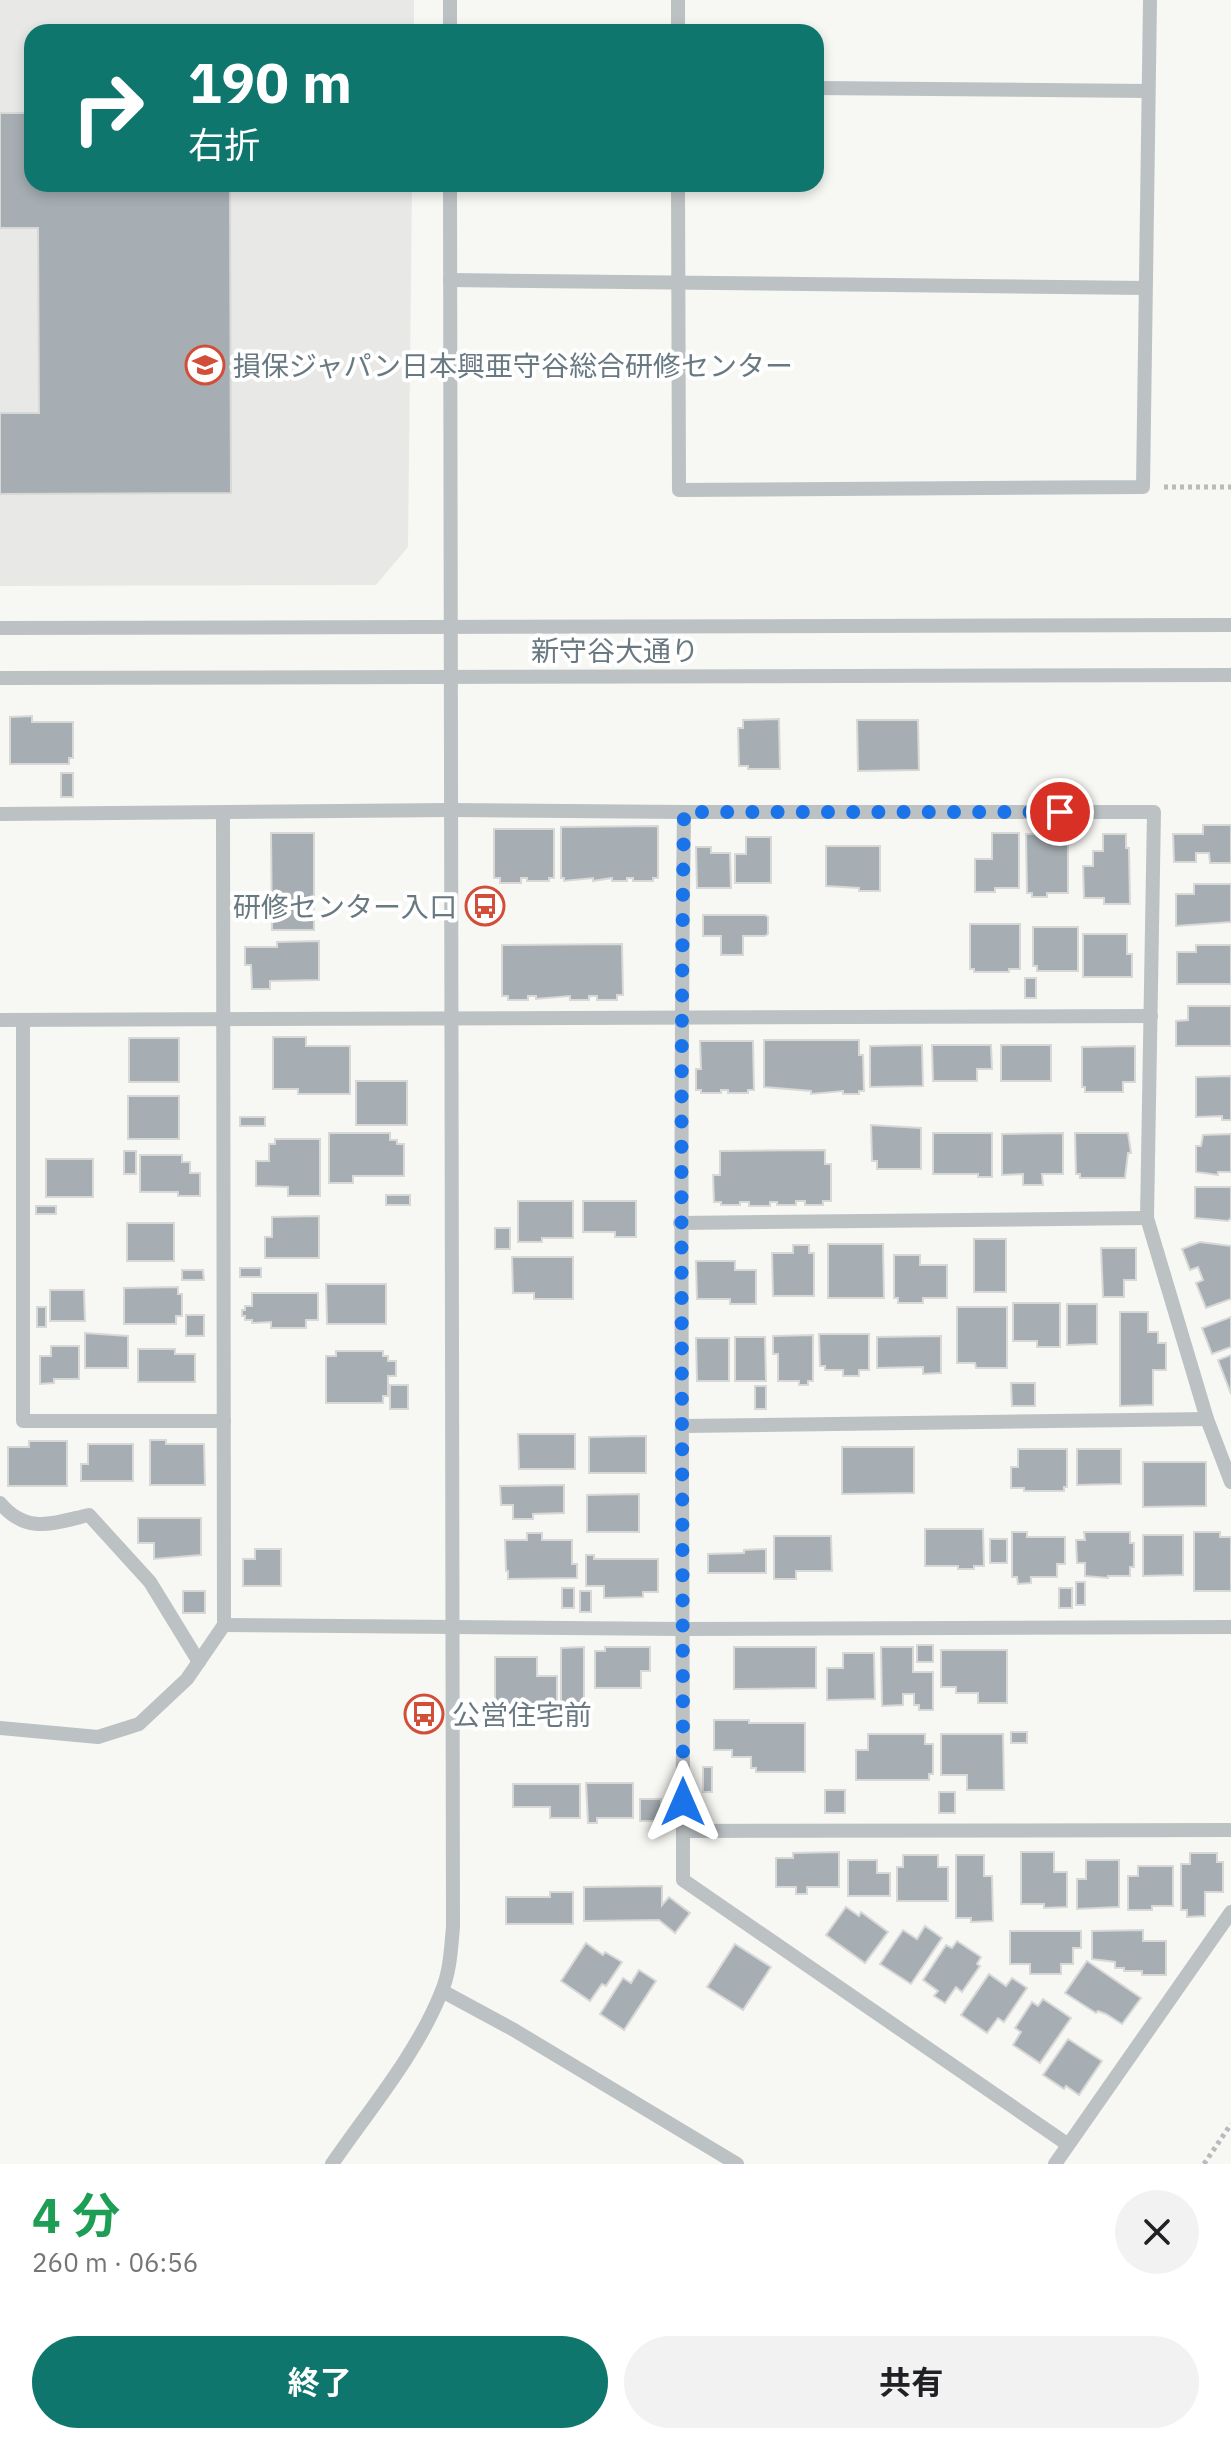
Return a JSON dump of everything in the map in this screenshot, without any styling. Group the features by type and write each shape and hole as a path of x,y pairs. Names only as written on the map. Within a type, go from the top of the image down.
{"street":[{"path":"450,0 450,24"},
{"path":"678,0 678,24"},
{"path":"678,192 679,490 1143,487 1150,0"},
{"path":"824,88 1148,91"},
{"path":"332,2164 427,2023 442,1991 450,1959 453,1927 450,192"},
{"path":"450,280 1145,288"},
{"name":"新守谷大通り","path":"0,628 1231,625"},
{"name":"新守谷大通り","path":"0,678 1231,675"},
{"path":"0,814 450,810 1154,812 1147,1218 1207,1419 1231,1482"},
{"path":"684,812 680,1223 683,1880 1067,2144"},
{"path":"0,1728 98,1737 139,1724 187,1679 224,1625 223,813"},
{"path":"0,1020 1151,1016"},
{"path":"23,1020 23,1421 224,1421"},
{"path":"680,1223 1147,1218"},
{"path":"683,1426 1207,1419"},
{"path":"0,1503 23,1522 45,1525 89,1515 150,1582 199,1662"},
{"path":"224,1625 682,1629 1231,1627"},
{"path":"683,1831 1231,1830"},
{"path":"1055,2164 1231,1912"},
{"path":"442,1991 514,2030 737,2164"}],"path":[{"path":"1143,487 1231,487"},
{"path":"1204,2164 1231,2124"}],"shaded area":[{"name":"損保ジャパン日本興亜守谷総合研修センター","path":"0,0 414,0 414,24 24,24 24,192 412,192 408,547 376,585 0,586"}],"building":[{"path":"0,113 24,113 24,192 230,192 231,493 0,494 0,413 39,413 38,228 0,228"},
{"path":"32,716 32,722 73,722 73,758 69,758 69,764 10,764 10,717"},
{"path":"779,719 780,769 739,766 738,728 743,728 743,720"},
{"path":"857,720 918,720 919,770 858,771"},
{"path":"61,773 73,773 73,797 61,797"},
{"path":"1203,825 1231,825 1231,863 1210,863 1209,853 1196,853 1196,862 1174,862 1173,834 1203,834"},
{"path":"658,826 658,878 653,878 653,881 627,878 627,881 612,881 612,878 593,881 593,878 564,881 561,878 561,827"},
{"path":"494,829 554,829 554,878 549,878 549,881 527,881 527,878 521,878 521,883 500,883 500,878 494,878"},
{"path":"271,833 314,833 314,930 272,930"},
{"path":"992,833 1019,833 1019,888 975,892 975,859 992,859"},
{"path":"1026,834 1068,834 1068,893 1032,897 1032,893 1027,893"},
{"path":"1103,834 1126,834 1130,904 1104,904 1104,898 1084,898 1083,866 1093,866 1093,851 1103,851"},
{"path":"746,837 771,837 771,883 735,883 735,854 746,854"},
{"path":"826,846 880,846 880,891 826,886"},
{"path":"696,847 711,847 711,853 730,853 731,888 697,888"},
{"path":"1194,884 1231,884 1231,922 1176,926 1176,894 1194,894"},
{"path":"703,915 765,915 768,917 768,934 743,936 743,955 721,955 721,936 703,936"},
{"path":"970,924 1020,924 1020,969 974,972 970,969"},
{"path":"1033,927 1078,927 1078,971 1037,971 1037,966 1033,966"},
{"path":"1083,934 1127,934 1127,954 1132,954 1132,977 1083,977"},
{"path":"319,941 319,980 270,981 270,989 252,989 251,965 245,965 245,947 277,947 277,942"},
{"path":"622,944 623,995 617,995 617,1000 597,1000 597,996 589,996 589,1000 570,1000 570,996 536,999 536,996 528,996 528,1000 508,1000 508,996 502,996 502,945"},
{"path":"1196,945 1231,945 1231,984 1177,984 1177,952 1196,952"},
{"path":"1025,978 1036,978 1036,998 1025,998"},
{"path":"1188,1006 1231,1006 1231,1046 1176,1046 1176,1021 1188,1020"},
{"path":"273,1037 306,1037 306,1046 350,1046 350,1094 298,1094 298,1089 273,1089"},
{"path":"129,1038 179,1038 179,1082 129,1082"},
{"path":"764,1040 859,1040 859,1055 863,1055 864,1091 859,1091 859,1094 843,1094 843,1091 811,1094 811,1091 764,1087"},
{"path":"700,1041 753,1041 754,1090 748,1090 748,1093 721,1090 721,1093 701,1093 701,1090 696,1090 696,1069 701,1069"},
{"path":"922,1045 923,1086 870,1087 870,1046"},
{"path":"932,1045 991,1045 992,1069 977,1069 977,1081 933,1081"},
{"path":"1001,1045 1051,1045 1051,1081 1001,1081"},
{"path":"1135,1046 1135,1082 1123,1082 1123,1092 1085,1092 1085,1087 1082,1087 1082,1047"},
{"path":"1231,1076 1231,1120 1222,1120 1222,1116 1196,1117 1196,1077"},
{"path":"356,1081 407,1081 407,1125 356,1125"},
{"path":"128,1096 179,1096 179,1139 128,1139"},
{"path":"240,1117 265,1117 265,1126 240,1126"},
{"path":"871,1125 921,1128 921,1169 877,1169 877,1161 872,1161"},
{"path":"329,1133 390,1133 390,1140 404,1144 404,1176 353,1176 353,1183 329,1183"},
{"path":"933,1133 992,1133 992,1177 933,1174"},
{"path":"1063,1133 1063,1174 1042,1174 1043,1185 1023,1185 1023,1174 1002,1175 1002,1134"},
{"path":"1075,1133 1128,1133 1131,1153 1128,1153 1125,1178 1080,1178 1080,1174 1076,1174"},
{"path":"1231,1134 1231,1172 1218,1172 1218,1175 1196,1172 1196,1146 1201,1146 1203,1135"},
{"path":"275,1139 320,1139 320,1196 288,1196 288,1187 256,1186 256,1161 269,1161 269,1144 275,1144"},
{"path":"825,1150 825,1164 831,1164 831,1201 823,1201 823,1205 805,1205 805,1201 796,1201 796,1205 770,1202 770,1206 749,1206 749,1202 721,1205 721,1202 714,1202 713,1175 720,1175 720,1151"},
{"path":"124,1151 136,1151 136,1174 124,1174"},
{"path":"140,1155 182,1155 182,1162 190,1162 190,1173 200,1173 200,1196 178,1196 178,1192 140,1192"},
{"path":"46,1159 93,1159 93,1197 46,1197"},
{"path":"1195,1187 1231,1187 1231,1218 1228,1221 1195,1218"},
{"path":"386,1195 410,1195 410,1205 386,1205"},
{"path":"518,1201 573,1201 573,1238 518,1242"},
{"path":"583,1201 636,1201 636,1237 615,1237 615,1232 583,1232"},
{"path":"36,1206 56,1206 56,1214 36,1214"},
{"path":"319,1216 319,1258 265,1258 265,1237 272,1237 272,1217"},
{"path":"127,1223 174,1223 174,1261 127,1261"},
{"path":"495,1228 510,1228 510,1249 495,1249"},
{"path":"974,1239 1006,1239 1006,1292 974,1292"},
{"path":"1200,1242 1231,1246 1231,1299 1206,1308 1196,1283 1203,1280 1198,1267 1190,1270 1182,1249"},
{"path":"828,1244 883,1244 884,1298 828,1298"},
{"path":"793,1245 809,1245 809,1253 814,1253 814,1296 773,1296 772,1253 793,1253"},
{"path":"1101,1248 1136,1248 1136,1280 1124,1280 1124,1297 1103,1297"},
{"path":"894,1255 920,1255 920,1265 947,1265 947,1298 923,1298 923,1303 898,1303 898,1298 894,1298"},
{"path":"512,1257 573,1257 573,1299 534,1299 534,1293 513,1293"},
{"path":"696,1261 735,1261 735,1270 756,1270 756,1304 730,1304 730,1299 697,1299"},
{"path":"240,1268 261,1268 261,1277 240,1277"},
{"path":"182,1270 203,1270 204,1280 182,1280"},
{"path":"326,1284 386,1284 386,1324 327,1324"},
{"path":"178,1287 178,1294 182,1294 182,1316 176,1316 176,1324 124,1324 124,1288"},
{"path":"50,1290 84,1290 85,1321 50,1321"},
{"path":"252,1293 318,1293 318,1320 306,1320 306,1328 271,1328 271,1322 252,1323 252,1320 245,1320 242,1310 245,1306 252,1306"},
{"path":"1013,1303 1060,1303 1060,1347 1037,1347 1037,1341 1013,1341"},
{"path":"1067,1304 1097,1304 1097,1344 1067,1345"},
{"path":"37,1307 46,1307 46,1327 37,1327"},
{"path":"957,1307 1007,1307 1007,1368 976,1368 975,1363 957,1363"},
{"path":"1120,1312 1148,1312 1148,1332 1158,1332 1158,1343 1166,1343 1166,1370 1153,1370 1153,1405 1120,1406"},
{"path":"186,1315 204,1315 204,1336 186,1336"},
{"path":"1231,1317 1231,1347 1212,1354 1202,1328"},
{"path":"85,1333 128,1336 128,1368 85,1368"},
{"path":"819,1334 869,1334 869,1370 859,1370 859,1376 843,1376 843,1370 825,1370 825,1366 820,1366"},
{"path":"813,1335 813,1381 808,1381 808,1385 799,1385 799,1381 778,1381 778,1354 773,1354 773,1336"},
{"path":"941,1336 941,1373 923,1374 923,1367 877,1368 877,1337"},
{"path":"735,1337 765,1337 766,1381 735,1381"},
{"path":"696,1338 729,1338 729,1381 697,1381"},
{"path":"51,1346 79,1346 79,1379 54,1379 54,1383 40,1384 40,1356 51,1356"},
{"path":"138,1349 175,1349 175,1354 195,1354 195,1382 138,1382"},
{"path":"336,1351 383,1351 388,1361 396,1361 396,1376 388,1376 388,1396 383,1396 383,1403 326,1403 326,1356 336,1356"},
{"path":"1231,1355 1231,1394 1218,1360"},
{"path":"1011,1383 1035,1383 1035,1406 1012,1406"},
{"path":"390,1385 408,1385 408,1409 390,1409"},
{"path":"755,1386 766,1386 766,1409 755,1409"},
{"path":"518,1434 575,1434 575,1469 519,1469"},
{"path":"646,1436 646,1473 589,1473 589,1437"},
{"path":"150,1440 166,1440 166,1444 204,1444 205,1485 150,1485"},
{"path":"29,1441 67,1441 67,1486 8,1486 8,1447 29,1447"},
{"path":"88,1444 133,1444 133,1481 81,1481 81,1464 88,1464"},
{"path":"842,1447 914,1447 914,1493 842,1494"},
{"path":"1018,1449 1067,1449 1067,1487 1064,1491 1011,1488 1011,1467 1018,1467"},
{"path":"1077,1449 1121,1449 1121,1484 1077,1485"},
{"path":"1143,1462 1206,1462 1206,1506 1143,1507"},
{"path":"564,1485 564,1513 533,1514 533,1519 513,1519 513,1505 501,1505 500,1486"},
{"path":"639,1494 639,1532 587,1532 587,1495"},
{"path":"138,1518 201,1518 201,1555 154,1559 154,1543 138,1543"},
{"path":"925,1529 983,1529 984,1566 958,1569 958,1566 925,1566"},
{"path":"1012,1532 1027,1532 1027,1537 1065,1537 1065,1564 1057,1564 1057,1577 1031,1577 1031,1583 1018,1584 1017,1577 1012,1577"},
{"path":"1084,1532 1130,1532 1130,1543 1134,1543 1134,1567 1130,1567 1130,1576 1085,1576 1085,1563 1077,1563 1076,1540 1085,1540"},
{"path":"1194,1532 1220,1532 1220,1537 1231,1537 1231,1591 1194,1591"},
{"path":"527,1533 542,1533 542,1540 572,1540 572,1564 577,1564 577,1578 508,1579 505,1540 527,1540"},
{"path":"1143,1535 1183,1535 1183,1575 1143,1576"},
{"path":"774,1536 831,1536 832,1571 796,1571 796,1579 774,1579"},
{"path":"990,1539 1007,1539 1007,1563 990,1563"},
{"path":"255,1549 281,1549 281,1586 243,1586 243,1559 255,1559"},
{"path":"766,1549 766,1573 708,1573 708,1554"},
{"path":"586,1555 594,1555 594,1559 658,1559 658,1592 643,1592 643,1597 604,1598 604,1586 586,1586"},
{"path":"1076,1582 1085,1582 1085,1605 1076,1605"},
{"path":"562,1588 574,1588 574,1608 562,1608"},
{"path":"1059,1588 1072,1588 1072,1608 1059,1608"},
{"path":"183,1591 205,1591 205,1613 183,1613"},
{"path":"580,1591 591,1591 591,1612 580,1612"},
{"path":"917,1645 933,1645 933,1662 917,1662"},
{"path":"584,1647 584,1715 561,1715 561,1648"},
{"path":"605,1647 650,1647 650,1671 641,1671 641,1688 595,1688 595,1651 605,1651"},
{"path":"734,1647 816,1647 816,1688 734,1689"},
{"path":"881,1647 913,1647 913,1672 933,1672 933,1710 919,1710 919,1705 914,1705 914,1694 903,1694 903,1705 882,1706"},
{"path":"941,1650 1007,1650 1007,1703 978,1703 978,1693 956,1693 956,1687 941,1687"},
{"path":"843,1653 874,1653 875,1699 827,1700 827,1668 843,1668"},
{"path":"495,1657 537,1657 537,1676 557,1676 557,1705 495,1705"},
{"path":"714,1720 805,1723 805,1772 756,1772 756,1768 751,1768 751,1757 732,1757 732,1750 714,1750"},
{"path":"1011,1732 1027,1732 1027,1743 1011,1743"},
{"path":"868,1734 925,1734 925,1744 933,1744 933,1774 929,1774 929,1780 856,1780 856,1750 868,1750"},
{"path":"941,1734 1003,1734 1004,1790 967,1790 967,1775 941,1775"},
{"path":"703,1767 712,1767 712,1792 703,1792"},
{"path":"586,1783 633,1783 633,1818 597,1818 597,1823 588,1823"},
{"path":"513,1784 580,1784 580,1818 550,1818 550,1807 513,1807"},
{"path":"825,1790 845,1790 845,1813 825,1813"},
{"path":"939,1792 955,1792 955,1813 939,1813"},
{"path":"640,1799 661,1799 661,1821 640,1821"},
{"path":"839,1852 839,1887 807,1887 807,1894 796,1894 796,1887 776,1887 776,1858 793,1858 793,1853"},
{"path":"1021,1852 1054,1852 1054,1872 1067,1872 1067,1907 1044,1908 1044,1904 1021,1904"},
{"path":"1190,1853 1217,1853 1217,1862 1223,1862 1223,1892 1205,1892 1205,1916 1187,1917 1187,1910 1181,1910 1181,1864 1190,1864"},
{"path":"903,1855 938,1855 938,1867 948,1867 948,1901 897,1901 897,1867 903,1867"},
{"path":"956,1855 984,1855 984,1876 992,1876 993,1921 971,1922 971,1918 956,1918"},
{"path":"848,1860 877,1860 877,1873 890,1873 890,1896 848,1896"},
{"path":"1086,1860 1119,1860 1119,1907 1077,1909 1077,1879 1086,1879"},
{"path":"1138,1866 1173,1866 1173,1906 1128,1910 1128,1876 1138,1876"},
{"path":"662,1886 662,1905 669,1897 690,1913 675,1933 659,1920 584,1921 584,1887"},
{"path":"550,1892 573,1892 573,1924 506,1924 506,1897 550,1897"},
{"path":"846,1907 859,1916 861,1912 888,1932 865,1963 826,1935"},
{"path":"925,1926 942,1938 911,1984 880,1964 903,1930 917,1939"},
{"path":"1143,1930 1143,1941 1166,1941 1166,1975 1142,1975 1142,1971 1115,1968 1115,1962 1092,1959 1092,1931"},
{"path":"1010,1931 1081,1931 1081,1948 1073,1948 1073,1964 1061,1964 1061,1974 1030,1974 1030,1964 1010,1964"},
{"path":"957,1941 981,1957 977,1964 980,1966 962,1992 956,1987 945,2003 934,1996 938,1991 923,1980 946,1945 952,1948"},
{"path":"586,1943 603,1955 605,1952 622,1962 606,1986 602,1984 590,2001 561,1981"},
{"path":"735,1944 771,1967 743,2010 707,1987"},
{"path":"1087,1961 1141,1998 1122,2024 1106,2014 1096,2013 1065,1993"},
{"path":"639,1970 656,1981 624,2030 600,2014 623,1978 631,1983"},
{"path":"989,1974 1006,1986 1012,1978 1027,1988 1004,2022 998,2018 987,2033 961,2015"},
{"path":"1043,1999 1071,2018 1040,2063 1013,2045 1021,2032 1015,2028 1032,2002 1038,2006"},
{"path":"1068,2039 1102,2061 1079,2095 1043,2075"}],"place":[{"name":"損保ジャパン日本興亜守谷総合研修センター","path":"205,365"},
{"name":"研修センター入口","path":"485,906"},
{"name":"公営住宅前","path":"424,1714"}],"route":[{"path":"683,1802 680,1223 684,812 1060,812"}]}
